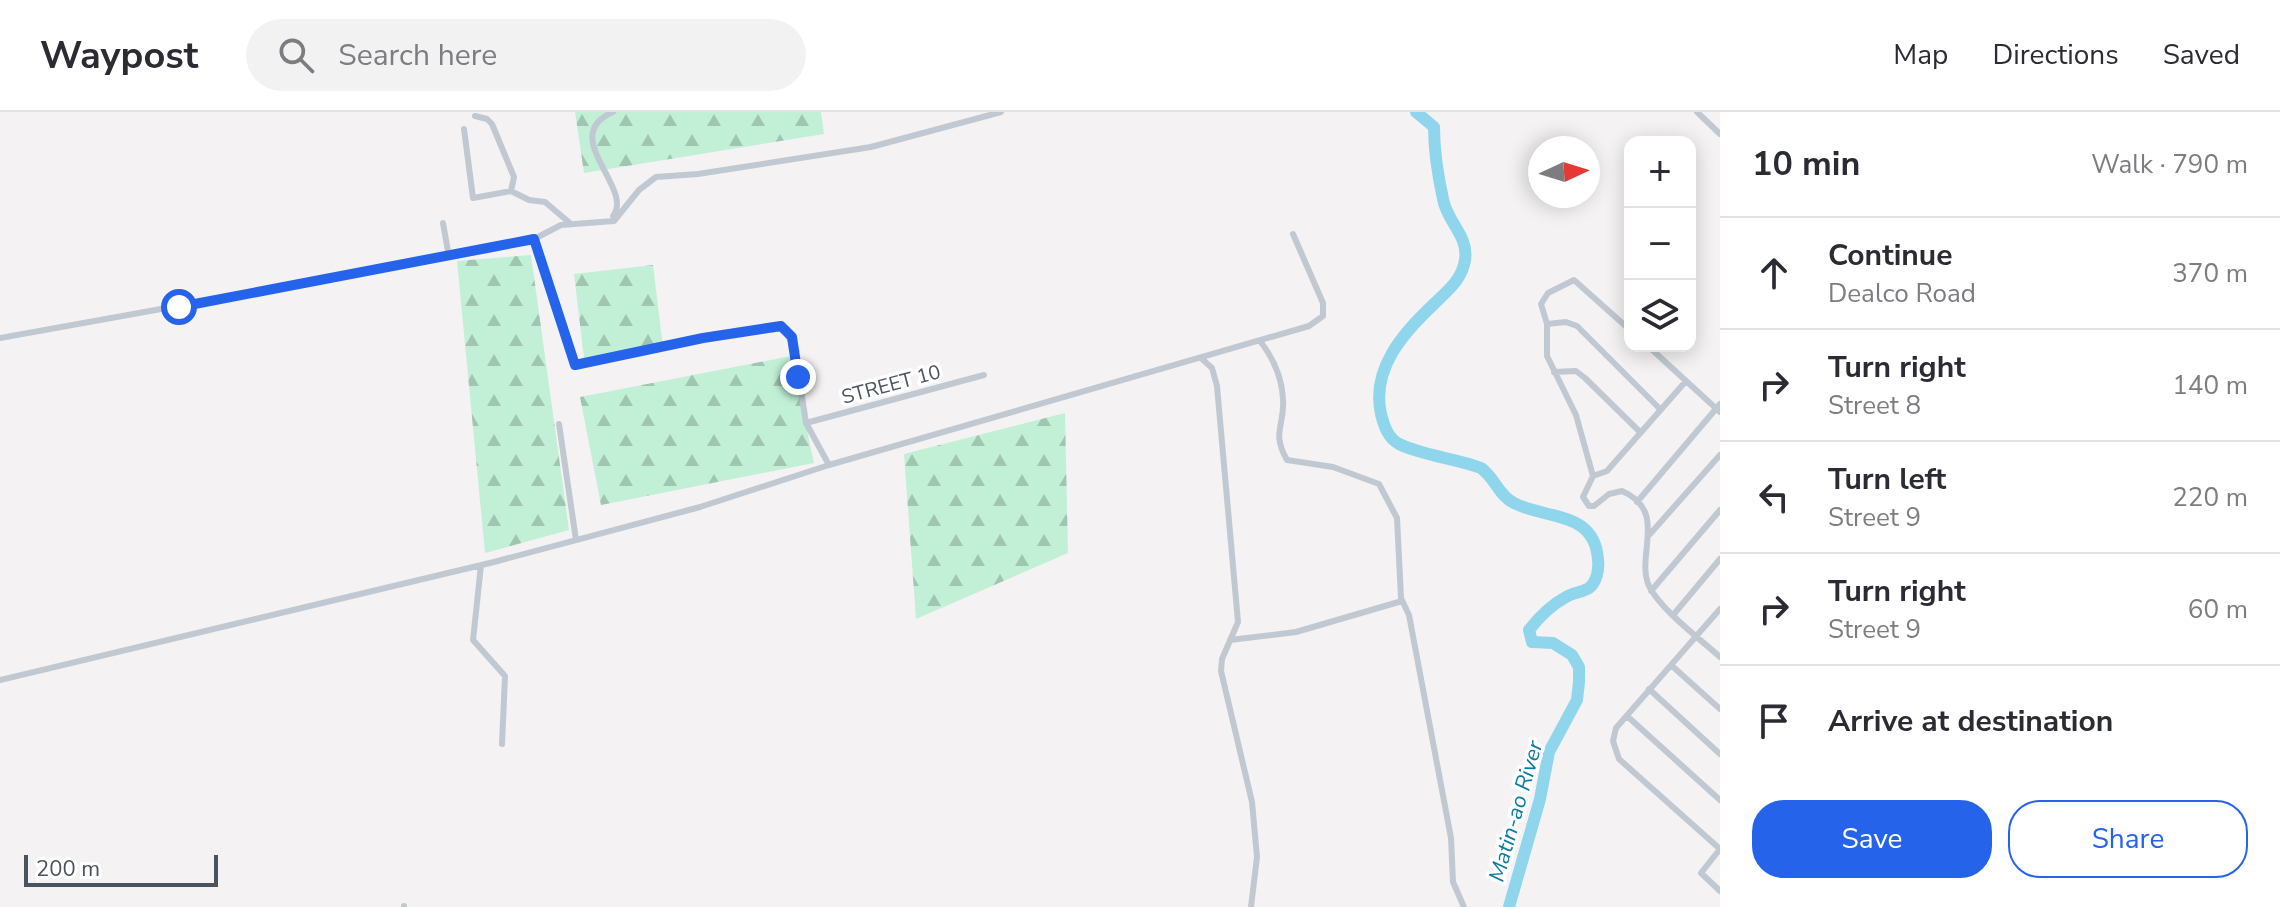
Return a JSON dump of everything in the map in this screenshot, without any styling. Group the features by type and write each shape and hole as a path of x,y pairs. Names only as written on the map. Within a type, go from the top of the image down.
{"street":[{"path":"607,223 617,213 617,202 592,142 596,126 613,112"},
{"path":"0,338 449,257 534,239 572,223 607,223 617,218 639,190 656,177 698,174 871,147 1001,112"},
{"path":"1697,112 1720,134"},
{"path":"475,116 492,124 514,177 511,191"},
{"path":"464,129 473,198 511,191 529,200 545,202 572,223"},
{"path":"443,223 449,257"},
{"path":"0,680 481,565 700,507 829,465 1309,326 1323,316 1323,303 1293,234"},
{"path":"534,239 573,363 581,366 703,338 781,326 792,337 806,423 829,465"},
{"path":"1593,476 1579,422 1547,356 1547,324 1541,310 1543,298 1574,280 1624,325"},
{"path":"1547,324 1566,322 1577,326 1660,409"},
{"path":"1260,341 1278,369 1284,401 1278,438 1287,460 1333,467 1384,488 1398,523 1402,601 1409,615 1451,838 1453,882 1464,907"},
{"path":"1637,502 1719,408 1655,352"},
{"path":"1201,358 1212,368 1217,386 1238,622 1222,659 1221,671 1252,802 1257,857 1251,907"},
{"path":"1554,372 1576,371 1640,432"},
{"name":"STREET 10","path":"806,423 984,375"},
{"path":"1686,381 1607,471 1593,476 1583,492 1589,506 1598,505 1615,492 1629,494 1637,502 1645,514 1650,534 1645,570 1651,591 1720,657"},
{"path":"559,424 576,540"},
{"path":"1650,534 1720,455"},
{"path":"1651,591 1720,510"},
{"path":"1674,614 1720,559"},
{"path":"481,565 473,640 505,676 502,744"},
{"path":"1230,640 1296,632 1402,601"},
{"path":"1720,609 1613,734 1614,751 1619,759 1720,849 1701,873 1720,891"},
{"path":"1671,665 1720,709"},
{"path":"1649,689 1720,754"},
{"path":"1627,716 1720,800"}],"green space":[{"path":"575,112 821,112 824,134 584,173"},
{"path":"531,255 569,530 485,553 457,261"},
{"path":"653,265 663,347 584,358 574,274"},
{"path":"791,356 814,463 601,505 580,397"},
{"path":"1065,413 1068,553 916,619 904,454"}],"waterway":[{"name":"Matin-ao River","path":"1416,112 1434,127 1443,199 1464,244 1465,260 1449,290 1411,327 1385,367 1379,398 1385,427 1399,444 1481,468 1504,496 1514,503 1579,524 1595,544 1598,560 1597,575 1592,585 1555,604 1529,630 1532,642 1553,643 1572,655 1579,667 1579,682 1577,700 1549,752 1540,799 1509,907"}],"route":[{"path":"179,307 534,239 575,365 703,338 781,326 792,337 798,377"}]}
